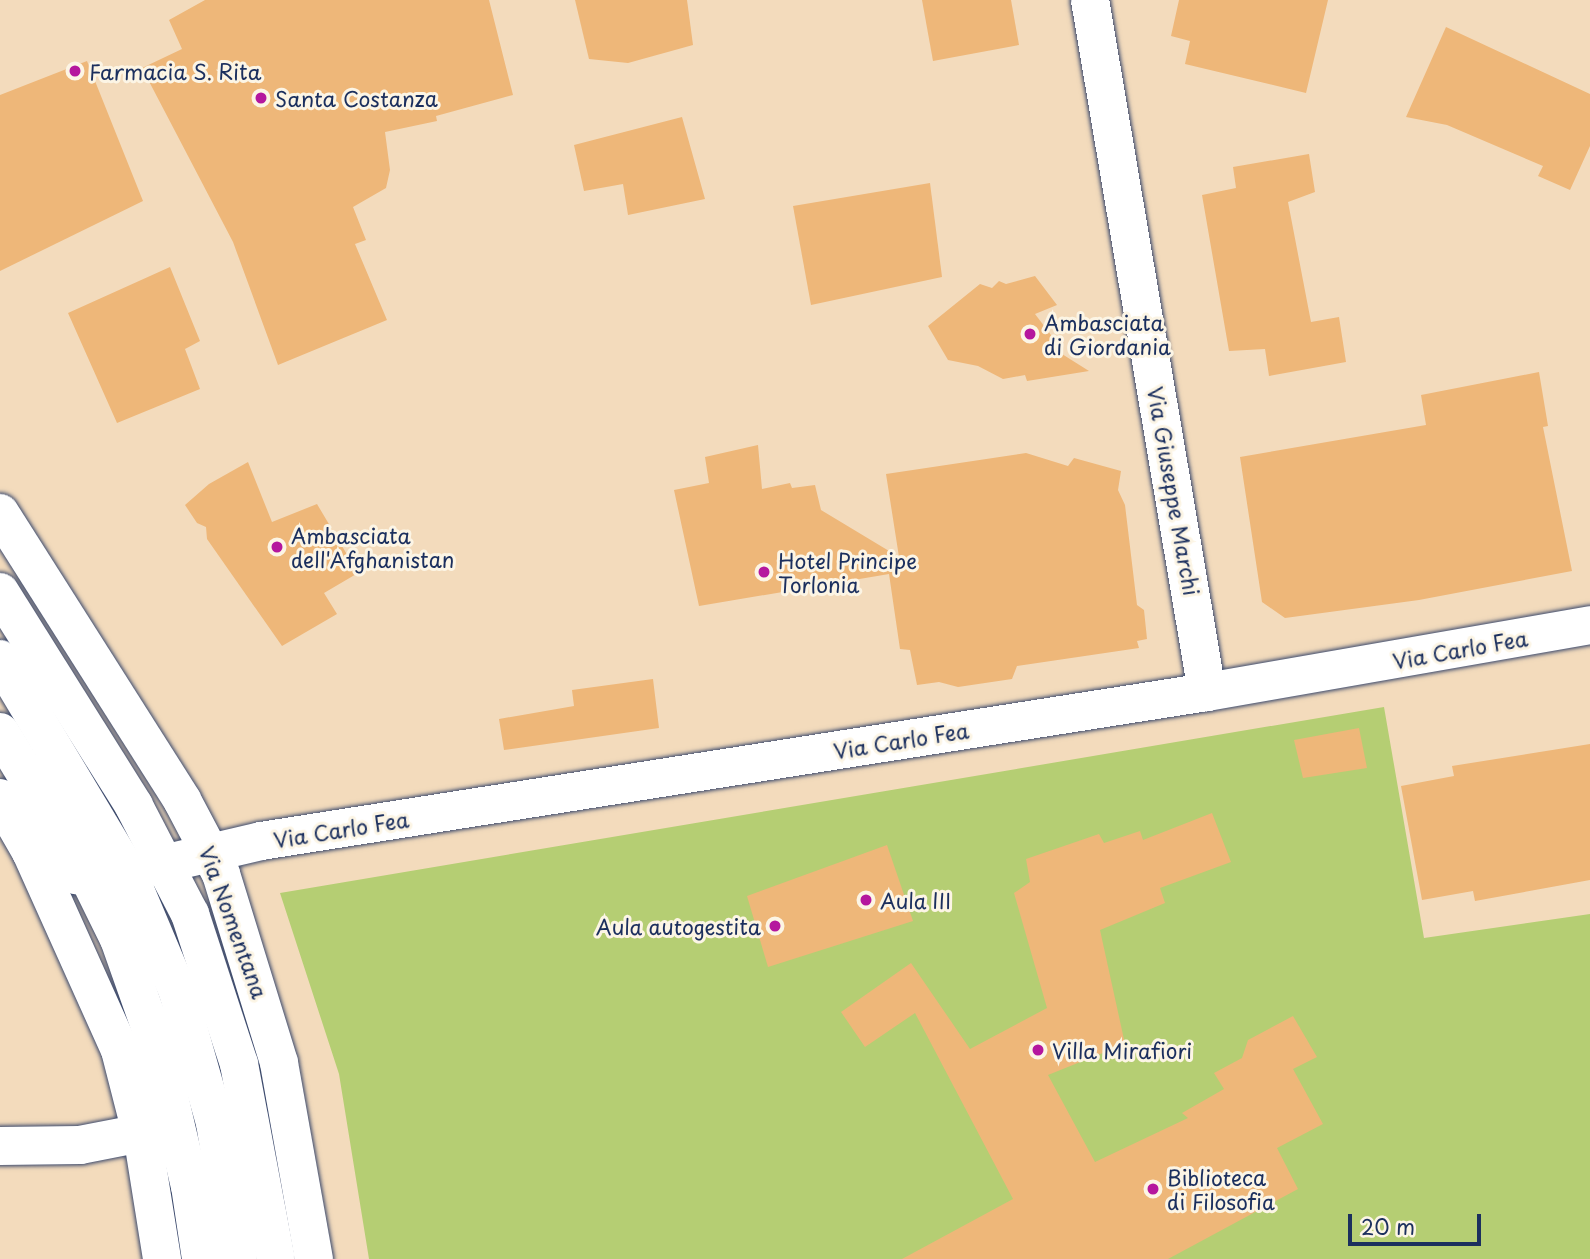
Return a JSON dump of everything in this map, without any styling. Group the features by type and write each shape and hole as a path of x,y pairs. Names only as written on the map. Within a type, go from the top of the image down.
{"street":[{"name":"Via Giuseppe Marchi","path":"1090,0 1207,692"},
{"name":"Via Nomentana","path":"0,513 210,850 276,1052 314,1259"},
{"name":"Via Nomentana","path":"0,592 165,863 203,947 230,1030 251,1114 276,1259"},
{"name":"Via Carlo Fea","path":"89,878 128,873 210,850 1207,692 1590,625"},
{"path":"0,659 128,873 192,1034 215,1123 238,1259"},
{"path":"0,732 89,878 119,939 158,1049 190,1186 201,1259"},
{"path":"0,798 32,852 120,1050 141,1133 162,1259"},
{"path":"32,852 89,878"},
{"path":"0,1146 80,1145 141,1133"}],"green space":[{"name":"Villa Mirafiori","path":"1384,707 1424,938 1590,914 1590,1259 369,1259 339,1074 280,893"}],"building":[{"path":"205,0 489,0 513,95 436,116 437,121 385,132 390,170 386,188 353,207 366,240 355,244 387,320 278,365 233,242 142,68 182,49 169,20"},
{"path":"575,0 687,0 693,45 628,63 589,59"},
{"path":"922,0 1011,0 1019,45 933,61"},
{"path":"1179,0 1328,0 1306,93 1185,64 1190,41 1171,36"},
{"path":"1446,27 1590,94 1590,146 1570,190 1538,176 1543,166 1447,125 1406,117"},
{"path":"87,61 143,201 0,271 0,95"},
{"path":"682,117 705,199 628,215 623,184 584,191 574,145"},
{"path":"1309,154 1315,192 1288,202 1311,322 1339,317 1346,362 1269,376 1265,349 1229,351 1202,195 1236,188 1233,167"},
{"path":"930,183 942,277 811,305 793,206"},
{"path":"170,267 200,341 185,349 200,389 117,423 68,313"},
{"path":"1035,276 1057,305 1035,314 1054,339 1054,349 1089,371 1027,381 1025,375 1003,379 978,366 948,360 928,326 980,284 992,288 999,281 1006,284"},
{"path":"1539,372 1548,426 1543,427 1572,571 1419,600 1285,618 1262,602 1240,457 1426,425 1421,395"},
{"path":"758,445 762,489 790,483 792,488 815,485 821,510 899,557 886,474 1026,453 1068,466 1074,458 1121,471 1118,490 1125,505 1137,605 1144,610 1147,639 1137,641 1139,648 1017,666 1012,679 958,687 939,682 917,685 910,650 900,649 889,574 699,606 674,490 709,483 705,457"},
{"name":"Ambasciata dell'Afghanistan","path":"248,462 272,522 317,504 358,573 324,593 337,614 282,646 207,539 206,527 197,523 185,505 209,484"},
{"path":"653,679 659,728 504,750 499,719 574,706 572,690"},
{"path":"1359,728 1367,768 1303,778 1294,740"},
{"path":"1590,744 1590,880 1475,901 1473,891 1422,900 1401,786 1454,776 1452,766"},
{"name":"Villa Mirafiori","path":"1212,813 1231,862 1160,888 1165,903 1100,930 1125,1044 1048,1075 1095,1162 1188,1118 1182,1113 1224,1089 1214,1073 1242,1058 1248,1040 1293,1016 1317,1057 1293,1069 1323,1124 1277,1148 1298,1189 1168,1259 902,1259 1013,1199 915,1013 865,1047 841,1012 911,963 970,1049 1047,1008 1014,893 1030,882 1026,859 1099,834 1104,843 1140,831 1143,840"},
{"path":"887,845 913,921 768,967 747,896"}],"place":[{"name":"Farmacia S. Rita","path":"75,71"},
{"name":"Santa Costanza","path":"261,98"},
{"name":"Ambasciata di Giordania","path":"1030,334"},
{"name":"Ambasciata dell'Afghanistan","path":"277,547"},
{"name":"Hotel Principe Torlonia","path":"764,572"},
{"name":"Aula III","path":"866,900"},
{"name":"Aula autogestita","path":"775,926"},
{"name":"Villa Mirafiori","path":"1038,1050"},
{"name":"Biblioteca di Filosofia","path":"1153,1189"}]}
